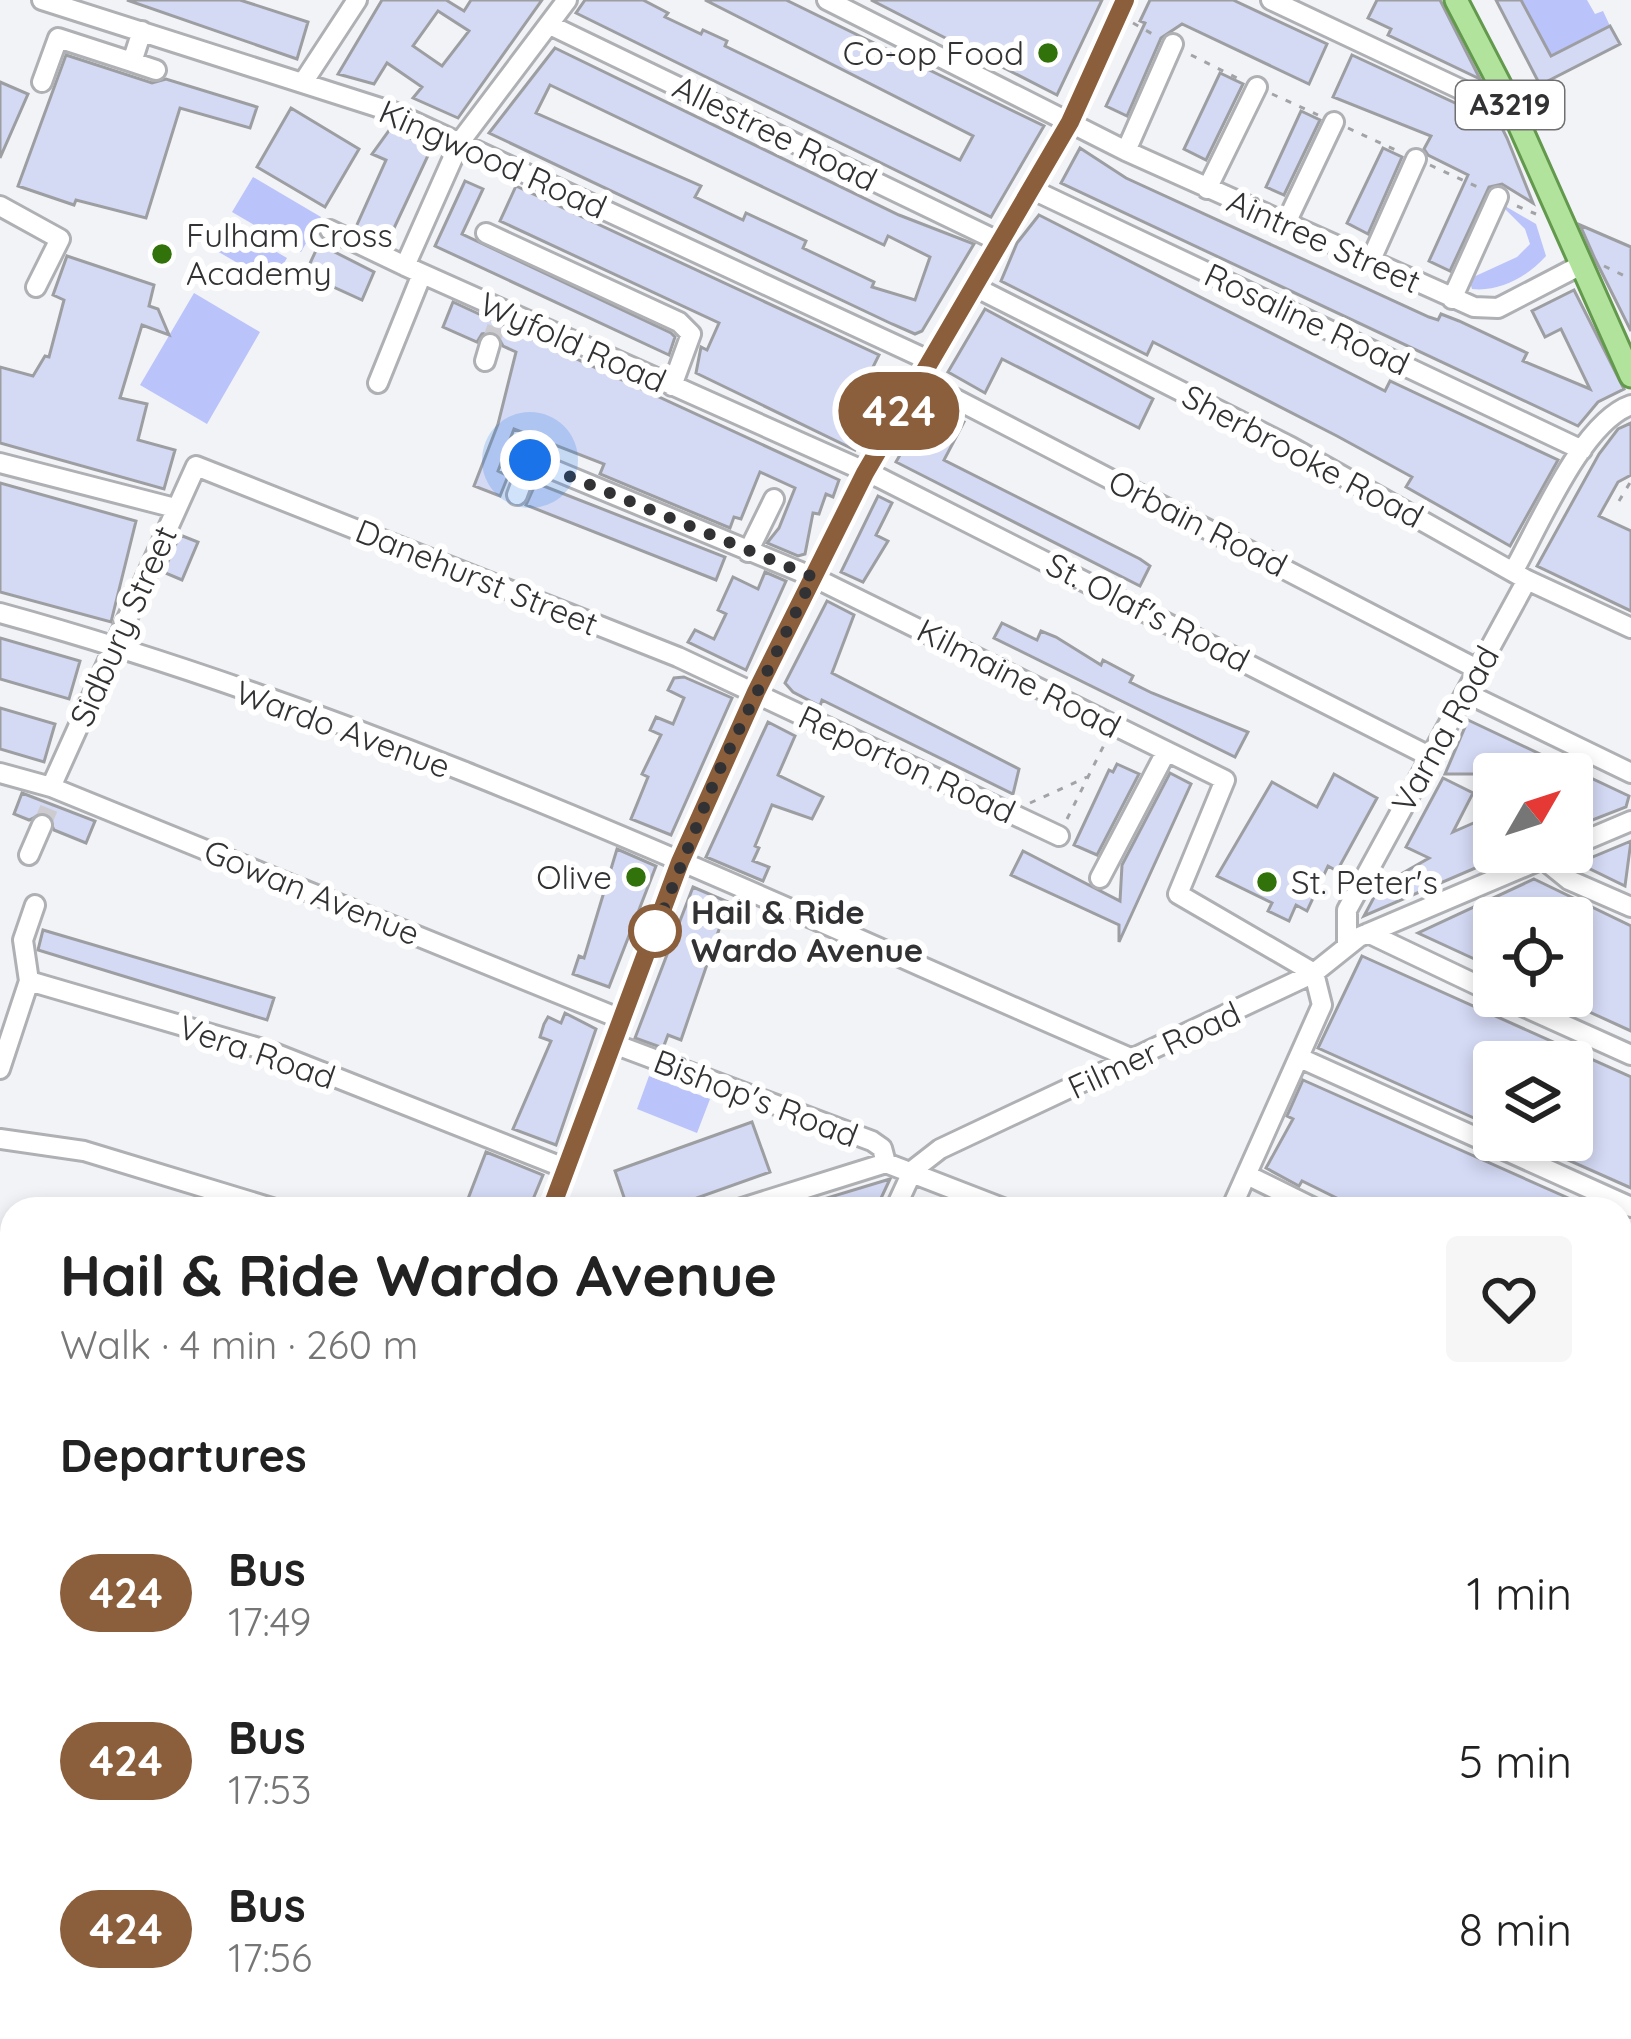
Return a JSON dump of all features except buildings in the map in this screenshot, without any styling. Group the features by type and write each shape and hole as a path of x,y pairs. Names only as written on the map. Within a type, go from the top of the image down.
{"main road":[{"name":"A3219","path":"1456,0 1510,104 1631,376"}],"street":[{"name":"Kingwood Road","path":"42,0 304,81 460,142 928,360"},
{"path":"304,81 357,0"},
{"path":"378,383 460,142 567,0"},
{"name":"Aintree Street","path":"827,0 1126,151 1451,299 1486,310 1498,308 1581,265"},
{"path":"556,1197 680,862 756,692 865,473 1070,122 1125,0"},
{"path":"1271,0 1478,97 1510,104"},
{"name":"Allestree Road","path":"550,25 1000,242"},
{"path":"132,62 142,31"},
{"path":"42,82 58,38 156,70"},
{"path":"1126,151 1173,44"},
{"path":"1208,188 1256,87"},
{"path":"1285,225 1334,122"},
{"path":"1370,262 1416,159"},
{"name":"Rosaline Road","path":"1031,189 1582,450"},
{"path":"1451,299 1498,196"},
{"path":"0,206 60,239 36,287"},
{"name":"Wyfold Road","path":"330,230 501,314 865,473"},
{"path":"486,233 679,322 691,334 672,386"},
{"name":"Sherbrooke Road","path":"973,286 1291,447 1520,575 1631,628"},
{"name":"Orbain Road","path":"917,379 1478,669"},
{"name":"Varna Road","path":"1347,945 1347,910 1466,694 1582,450 1610,412 1631,404"},
{"name":"Kilmaine Road","path":"517,495 530,460 813,577 1225,780 1178,894 1314,973"},
{"path":"0,463 175,508"},
{"name":"Sidbury Street","path":"53,793 196,466"},
{"name":"Danehurst Street","path":"196,466 756,692"},
{"name":"St. Olaf's Road","path":"865,473 1430,756"},
{"path":"748,552 774,499"},
{"name":"Wardo Avenue","path":"0,614 116,645 622,833 1135,1060"},
{"name":"Reporton Road","path":"756,692 1058,836"},
{"path":"1466,694 1631,773"},
{"path":"1100,878 1166,752"},
{"name":"Gowan Avenue","path":"0,773 621,1018"},
{"path":"1593,838 1631,821"},
{"path":"29,855 42,825"},
{"name":"Filmer Road","path":"913,1170 940,1149 1314,973 1368,933 1509,873"},
{"path":"1564,873 1569,880 1631,907"},
{"path":"0,1069 29,981 23,940 35,905"},
{"path":"1368,933 1473,983"},
{"path":"1236,1197 1322,1005 1314,973"},
{"name":"Vera Road","path":"29,981 269,1051 568,1169"},
{"path":"1548,1017 1631,1055"},
{"name":"Bishop's Road","path":"614,1044 676,1062 872,1142 882,1148 886,1163"},
{"path":"1300,1058 1607,1197"},
{"path":"0,1139 84,1150 236,1197"},
{"path":"777,1197 886,1163 976,1197"},
{"path":"901,1197 913,1170"},
{"path":"1247,1174 1292,1197"}],"path":[{"path":"1619,501 1631,481"},
{"path":"1058,836 1114,726"},
{"path":"1009,812 1089,777"}],"shaded area":[{"path":"1521,0 1587,0 1595,14 1603,11 1610,26 1551,56"},
{"path":"253,177 321,217 301,252 232,212"},
{"path":"1498,202 1536,224 1546,256 1512,282 1472,289 1469,279 1517,257 1530,244 1525,229"},
{"path":"232,226 287,258 272,283 217,251"},
{"path":"194,293 260,332 207,424 140,385"},
{"path":"649,1076 710,1099 697,1133 637,1109"}],"tunnel":[{"path":"490,344 499,319"},
{"path":"42,825 51,803"}],"bus line":[{"name":"424","path":"556,1197 680,862 756,692 865,473 1070,122 1125,0"}],"place":[{"name":"Co-op Food","path":"1048,53"},
{"name":"Fulham Cross Academy","path":"162,254"},
{"name":"Olive","path":"636,877"},
{"name":"St. Peter's","path":"1267,882"},
{"name":"Hail & Ride Wardo Avenue","path":"655,931"}],"route":[{"path":"530,460 813,577 717,775 655,931"}]}
